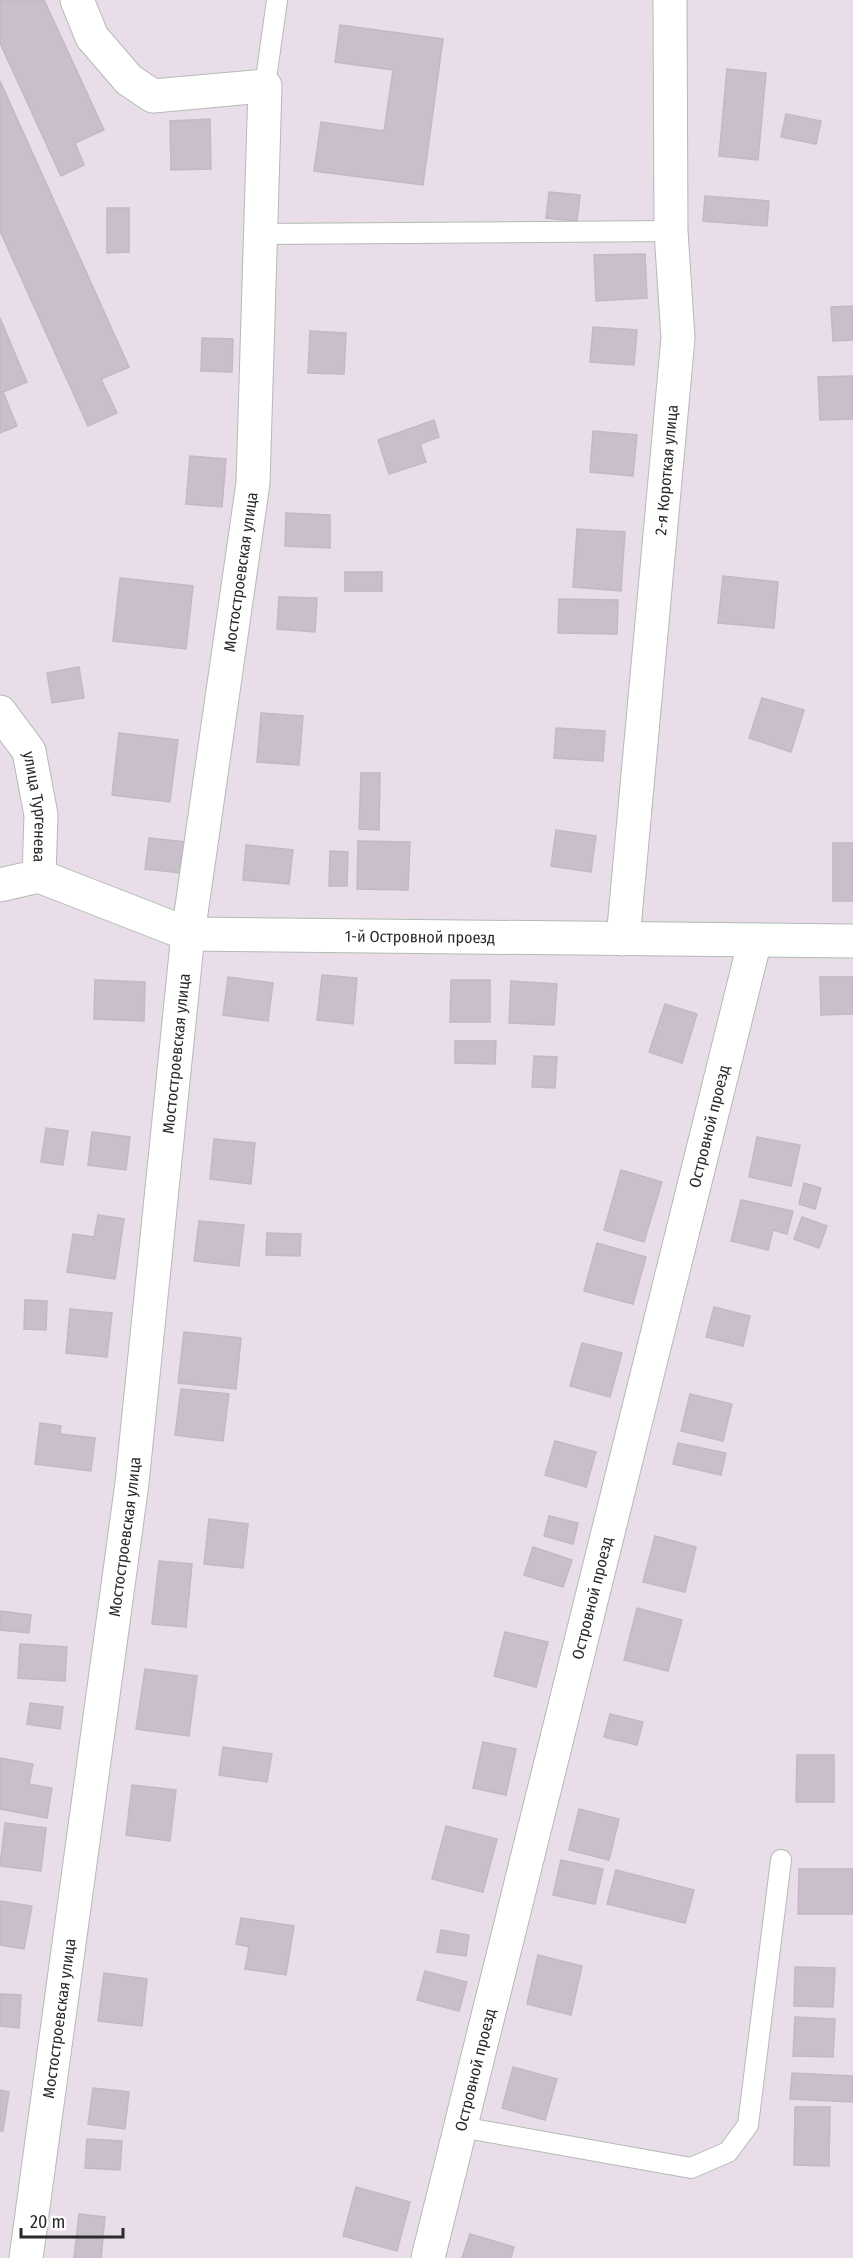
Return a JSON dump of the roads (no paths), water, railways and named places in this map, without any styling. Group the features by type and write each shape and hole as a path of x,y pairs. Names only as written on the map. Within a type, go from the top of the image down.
{"street":[{"path":"77,0 92,37 129,80 153,96 265,86"},
{"name":"2-я Короткая улица","path":"623,939 678,338 671,231 670,0"},
{"name":"Мостостроевская улица","path":"26,2258 132,1483 189,934 253,483 265,86"},
{"name":"улица Тургенева","path":"0,712 29,751 41,815 39,876"},
{"path":"0,885 39,876"},
{"name":"1-й Островной проезд","path":"39,876 189,934 853,941"},
{"name":"Островной проезд","path":"428,2258 755,940"}],"lane":[{"path":"265,86 277,0"},
{"path":"261,234 671,231"},
{"path":"461,2127 691,2168 728,2152 748,2125 781,1860"}]}
